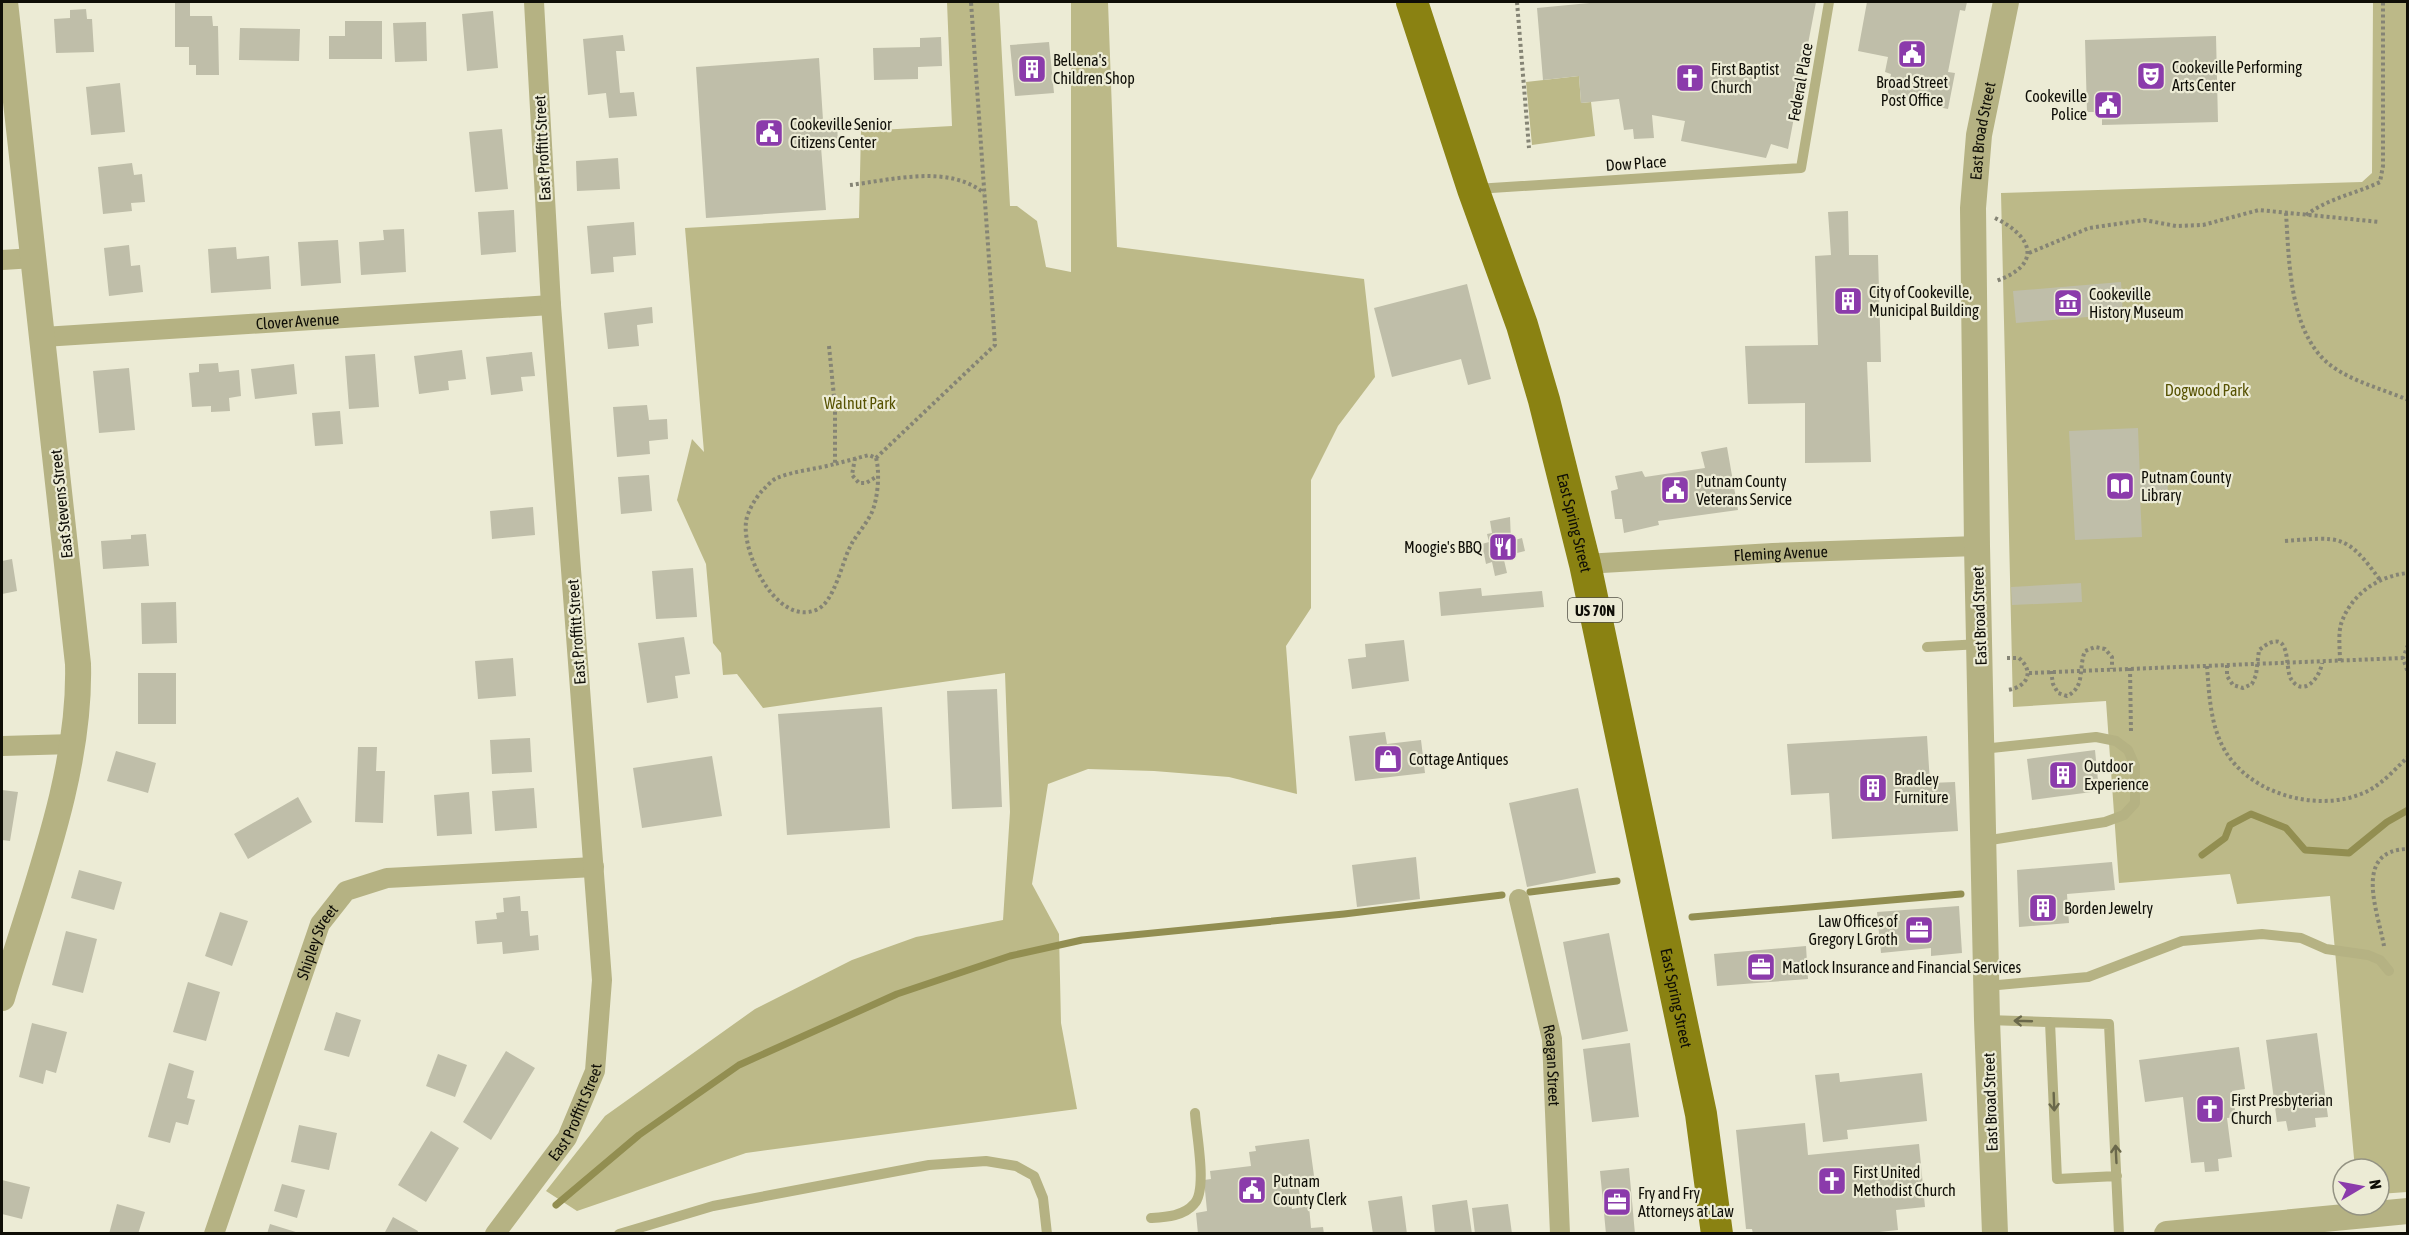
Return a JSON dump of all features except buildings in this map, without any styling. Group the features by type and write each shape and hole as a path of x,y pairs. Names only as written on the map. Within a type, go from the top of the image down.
{"main road":[{"name":"East Spring Street","path":"1412,2 1473,189 1501,262 1543,396 1585,564 1701,1113 1717,1233"}],"street":[{"name":"East Stevens Street","path":"2,998 52,829 74,744 79,704 78,664 5,2"},
{"name":"East Proffitt Street","path":"495,1233 567,1138 595,1071 602,980 551,306 534,2"},
{"name":"East Broad Street","path":"1995,1233 1987,1020 1973,231 1976,152 2006,2"},
{"path":"2,260 34,258"},
{"name":"Clover Avenue","path":"43,337 551,306"},
{"name":"Fleming Avenue","path":"1585,564 1773,553 1977,546"},
{"path":"2,746 74,744"},
{"name":"Shipley Street","path":"214,1233 320,924 346,891 387,878 594,867"},
{"name":"Reagan Street","path":"1519,899 1552,1039 1560,1233"},
{"path":"2167,1233 2408,1211"}],"lane":[{"name":"Federal Place","path":"1801,168 1829,2"},
{"name":"Dow Place","path":"1473,189 1801,168"},
{"path":"1927,647 1980,644"},
{"path":"1982,749 2096,737 2116,741 2128,750 2135,766 2136,788 2135,803 2124,815 2105,822 1984,841"},
{"path":"1987,986 2088,977 2182,940 2262,934 2301,938 2326,949 2368,955 2380,960 2389,970"},
{"path":"1987,1020 2109,1024 2119,1233"},
{"path":"2050,1022 2057,1179 2117,1176"},
{"path":"1151,1218 1180,1213 1194,1205 1201,1193 1195,1113"},
{"path":"619,1233 713,1206 929,1165 986,1161 1016,1166 1034,1176 1043,1198 1047,1233"}],"path":[{"path":"876,458 869,455 855,457 775,478 758,495 746,520 747,544 758,572 774,597 789,608 806,612 818,610 832,595 851,544 872,512 877,477 876,458 995,345 971,2"},
{"path":"1517,2 1529,148"},
{"path":"2305,215 2324,202 2363,190 2380,182 2383,166 2383,2"},
{"path":"850,185 936,176 971,183 984,194"},
{"path":"2029,253 2089,228 2144,220 2176,226 2203,225 2259,210 2379,222"},
{"path":"2286,213 2294,293 2304,326 2314,347 2329,364 2408,400"},
{"path":"1994,218 2015,230 2026,241 2029,253 2026,262 2016,271 1995,282"},
{"path":"829,346 835,407 835,464"},
{"path":"855,457 852,475 859,483 866,483 877,477"},
{"path":"2285,541 2328,538 2345,541 2359,551 2380,580"},
{"path":"2340,661 2341,624 2361,592 2380,580 2408,573"},
{"path":"2227,665 2227,676 2233,685 2243,688 2252,684 2258,664 2259,650 2267,644 2275,642 2284,646 2288,653 2289,677 2295,683 2306,686 2315,682 2321,673 2322,663"},
{"path":"2408,645 2403,657 2408,673"},
{"path":"2051,671 2053,684 2058,693 2067,696 2076,692 2080,685 2085,651 2095,647 2105,649 2112,657 2112,669"},
{"path":"2029,673 2322,663 2403,657"},
{"path":"2007,658 2019,658 2025,663 2029,673 2026,683 2019,688 2008,690"},
{"path":"2207,666 2212,718 2221,744 2231,759 2248,775 2286,797 2311,800 2361,794 2387,777 2408,756"},
{"path":"2130,668 2131,734"},
{"path":"2389,970 2371,880 2373,868 2383,855 2396,849 2408,849"}],"green space":[{"name":"Walnut Park","path":"947,2 999,2 1010,206 1017,206 1037,221 1046,267 1071,272 1071,2 1108,2 1117,247 1364,279 1375,377 1338,426 1311,480 1311,608 1286,646 1297,794 1229,777 1154,771 1088,769 1048,784 1032,884 1059,934 1061,1023 1077,1109 746,1153 577,1211 546,1191 605,1116 755,1009 852,960 916,937 1003,920 1010,812 1005,673 763,708 737,674 723,675 721,653 713,643 706,564 677,500 692,439 704,452 685,228 859,218 861,131 952,126"},
{"name":"Dogwood Park","path":"2373,2 2407,2 2407,1192 2391,1193 2391,1157 2354,1157 2330,896 2237,904 2230,874 2119,883 2106,701 2013,707 2001,193 2362,182 2372,173"},
{"path":"1579,76 1581,103 1591,102 1595,136 1532,145 1526,82"}],"waterway":[{"path":"2202,855 2225,838 2230,825 2251,814 2286,828 2305,850 2349,853 2387,822 2408,810"},
{"path":"1530,892 1617,881"},
{"path":"1692,917 1961,894"},
{"path":"556,1205 639,1135 739,1065 897,994 1010,956 1082,940 1344,914 1502,895"}],"place":[{"name":"Broad Street Post Office","path":"1912,54"},
{"name":"Bellena's Children Shop","path":"1032,69"},
{"name":"Cookeville Performing Arts Center","path":"2151,76"},
{"name":"First Baptist Church","path":"1690,78"},
{"name":"Cookeville Police","path":"2108,105"},
{"name":"Cookeville Senior Citizens Center","path":"769,133"},
{"name":"City of Cookeville, Municipal Building","path":"1848,301"},
{"name":"Cookeville History Museum","path":"2068,303"},
{"name":"Putnam County Library","path":"2120,486"},
{"name":"Putnam County Veterans Service","path":"1675,490"},
{"name":"Moogie's BBQ","path":"1503,547"},
{"name":"Cottage Antiques","path":"1388,759"},
{"name":"Outdoor Experience","path":"2063,775"},
{"name":"Bradley Furniture","path":"1873,788"},
{"name":"Borden Jewelry","path":"2043,908"},
{"name":"Law Offices of Gregory L Groth","path":"1919,930"},
{"name":"Matlock Insurance and Financial Services","path":"1761,967"},
{"name":"First Presbyterian Church","path":"2210,1109"},
{"name":"First United Methodist Church","path":"1832,1181"},
{"name":"Putnam County Clerk","path":"1252,1190"},
{"name":"Fry and Fry Attorneys at Law","path":"1617,1202"}]}
